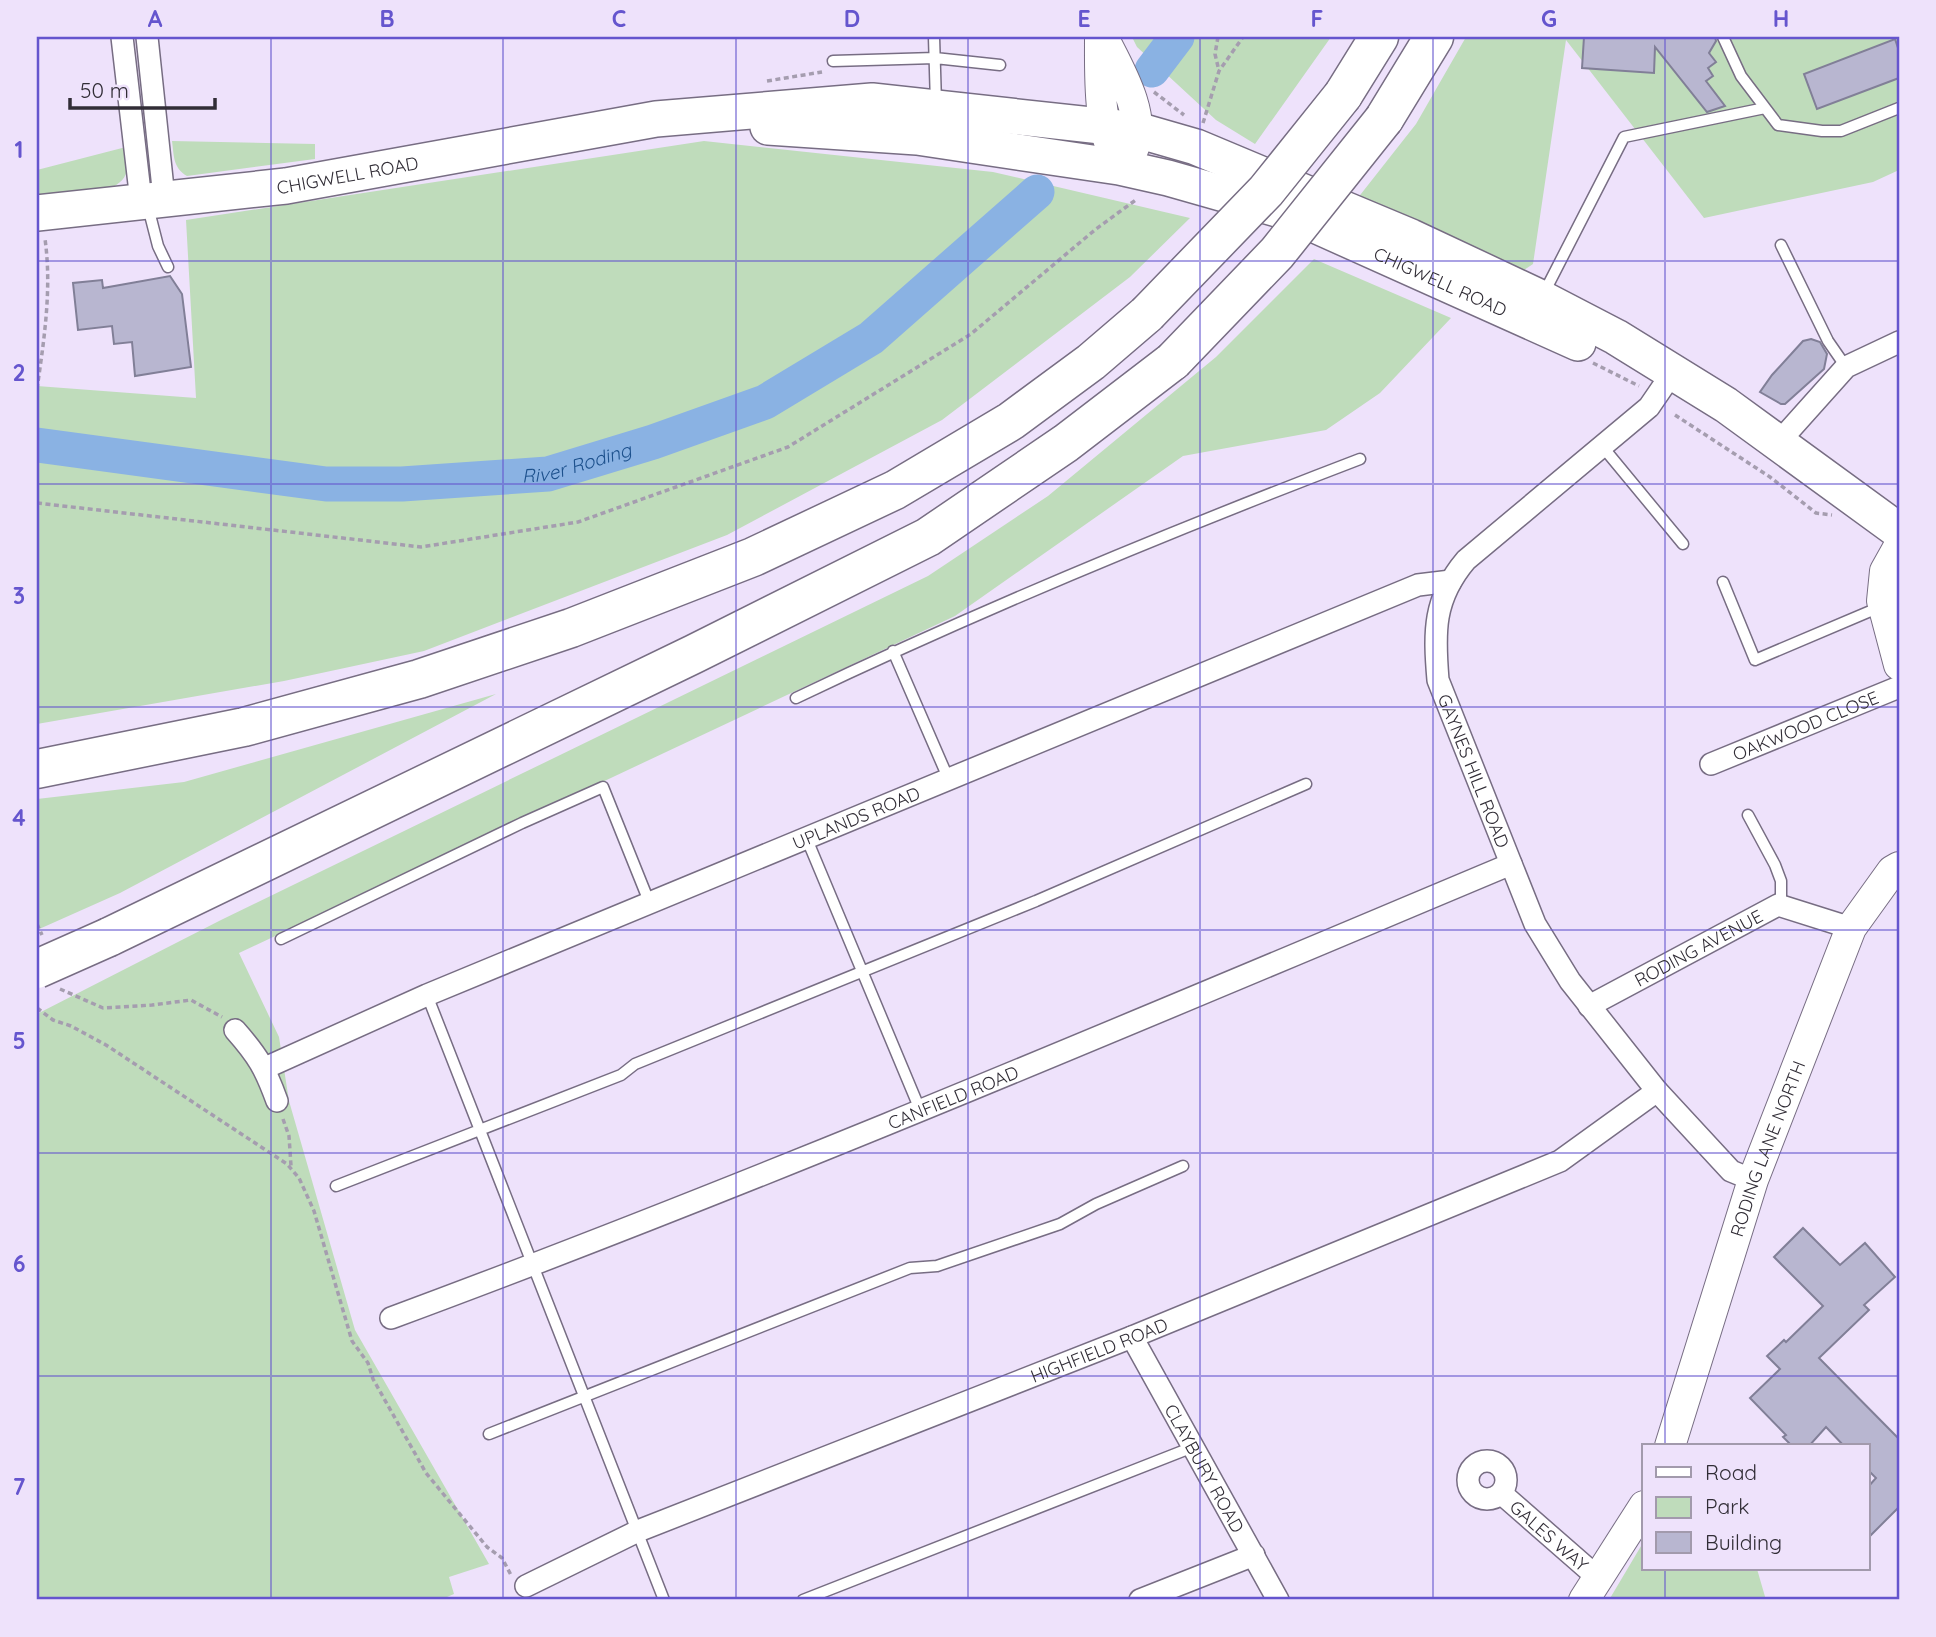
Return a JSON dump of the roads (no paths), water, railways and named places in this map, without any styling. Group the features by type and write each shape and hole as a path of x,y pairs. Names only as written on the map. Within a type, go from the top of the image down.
{"highway":[{"path":"37,769 244,727 419,679 570,628 753,557 895,490 1011,421 1091,362 1147,314 1266,191 1343,95 1379,37"},
{"path":"37,969 109,937 694,654 928,537 1066,443 1173,361 1277,253 1384,119 1434,37"}],"main road":[{"name":"CHIGWELL ROAD","path":"39,213 286,186 656,119 872,100 1120,128 1196,147 1411,237 1541,298 1616,337 1672,390"},
{"name":"CHIGWELL ROAD","path":"656,119 917,137 1119,167 1284,211 1589,348 1765,434 1899,531"}],"street":[{"path":"122,37 151,200"},
{"path":"147,37 151,200"},
{"path":"1101,37 1100,91 1120,128 1110,149 1119,167"},
{"path":"1765,434 1846,367 1899,342"},
{"name":"GAYNES HILL ROAD","path":"1672,390 1648,407 1466,560 1451,581 1437,618 1435,639 1438,680 1535,924 1570,982 1657,1091 1731,1171 1753,1180"},
{"path":"1899,546 1885,571 1883,606 1899,665"},
{"name":"UPLANDS ROAD","path":"265,1068 427,995 1418,585 1451,581"},
{"name":"OAKWOOD CLOSE","path":"1711,764 1899,687"},
{"name":"CANFIELD ROAD","path":"391,1318 534,1265 921,1112 1511,864"},
{"name":"RODING LANE NORTH","path":"1671,1444 1753,1180 1851,928 1892,871 1899,867"},
{"name":"RODING AVENUE","path":"1589,1006 1777,905 1851,928"},
{"path":"231,1025 256,1053 265,1068 276,1101"},
{"name":"HIGHFIELD ROAD","path":"520,1582 638,1531 1132,1337 1560,1161 1657,1091"},
{"name":"CLAYBURY ROAD","path":"1132,1337 1278,1600"},
{"name":"GALES WAY","path":"1502,1493 1590,1589"},
{"path":"1590,1589 1642,1509"},
{"path":"1140,1600 1254,1555"}],"lane":[{"path":"934,37 937,108"},
{"path":"1723,37 1741,76 1778,125 1842,131 1899,108"},
{"path":"833,61 935,58 1000,65"},
{"path":"1589,348 1576,327 1537,306 1624,137 1765,108"},
{"path":"151,200 158,246 168,267"},
{"path":"1781,245 1828,341 1846,367"},
{"path":"1602,446 1683,544"},
{"path":"796,698 893,652 1102,561 1360,459"},
{"path":"1723,582 1755,660 1883,606"},
{"path":"893,652 949,780"},
{"path":"336,1186 621,1074 635,1064 1037,901 1306,784"},
{"path":"281,939 603,787 650,904"},
{"path":"1748,815 1775,864 1781,881 1781,906"},
{"path":"806,837 921,1112"},
{"path":"427,995 664,1600"},
{"path":"489,1434 910,1268 937,1266 1060,1224 1183,1166"},
{"path":"803,1600 1193,1447"}],"waterway":[{"name":"River Roding","path":"1152,70 1177,37"},
{"name":"River Roding","path":"37,445 326,484 402,484 548,474 653,442 765,402 871,338 1037,192"}]}
